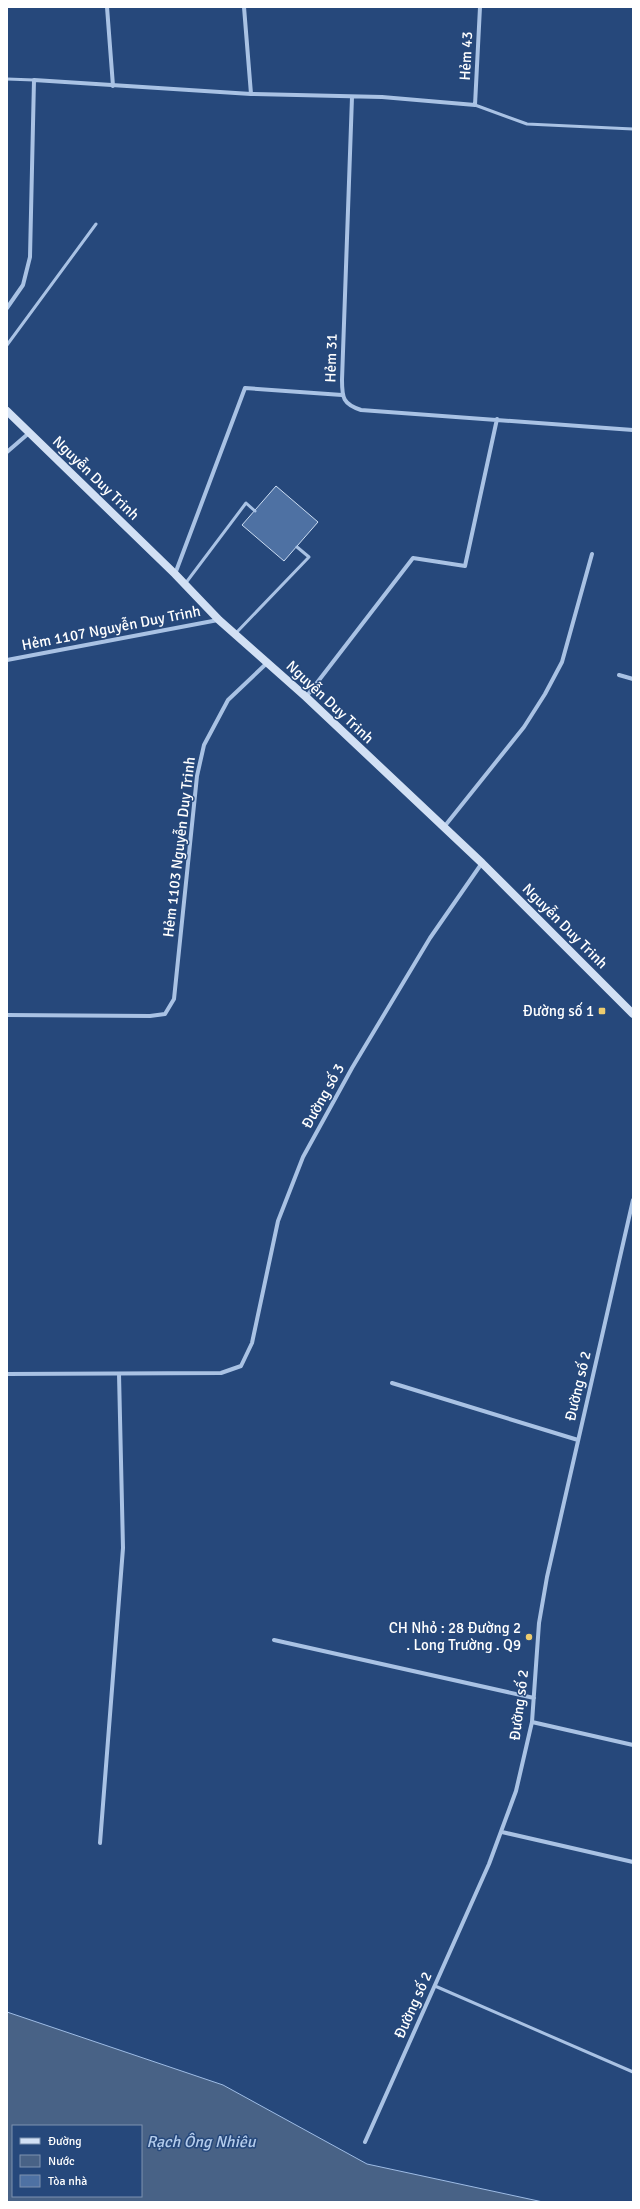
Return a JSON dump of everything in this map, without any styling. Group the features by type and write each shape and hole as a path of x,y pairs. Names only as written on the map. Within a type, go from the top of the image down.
{"main road":[{"name":"Nguyễn Duy Trinh","path":"7,411 175,574 219,620 236,633 482,863 633,1014"}],"street":[{"path":"107,7 113,86"},
{"path":"244,7 251,94"},
{"name":"Hẻm 43","path":"475,105 480,7"},
{"path":"7,308 23,285 30,257 34,80 251,94 352,97 475,105"},
{"name":"Hẻm 31","path":"352,97 342,395 349,406 361,410 633,430"},
{"path":"175,574 244,388 342,395"},
{"path":"306,698 413,558 465,566 497,419"},
{"path":"7,452 29,433"},
{"path":"444,827 524,727 545,694 562,662 592,554"},
{"name":"Hẻm 1107 Nguyễn Duy Trinh","path":"7,660 219,620"},
{"name":"Hẻm 1103 Nguyễn Duy Trinh","path":"7,1015 150,1016 164,1014 170,1008 174,999 197,776 204,745 228,700 267,663"},
{"path":"619,675 633,678"},
{"name":"Đường số 3","path":"119,1374 221,1373 241,1366 252,1343 278,1221 303,1157 352,1068 430,938 482,863"},
{"name":"Đường số 2","path":"365,2142 502,1832 516,1791 532,1722 542,1608 578,1440 633,1200"},
{"path":"7,1374 119,1374 123,1548 100,1843"},
{"path":"392,1383 578,1440"},
{"path":"274,1640 534,1698"},
{"path":"532,1722 633,1744"},
{"path":"502,1832 633,1862"}],"lane":[{"path":"7,79 34,80"},
{"path":"475,105 527,124 633,129"},
{"path":"7,345 96,224"},
{"path":"185,584 246,503 255,511"},
{"path":"236,633 309,557 297,547"},
{"path":"435,1986 633,2072"}],"water":[{"name":"Rạch Ông Nhiêu","path":"7,2012 223,2085 367,2164 543,2202 7,2202"}],"building":[{"path":"276,486 318,522 284,561 242,525"}],"place":[{"name":"Đường số 1","path":"602,1011"},
{"name":"CH Nhỏ : 28 Đường 2 . Long Trường . Q9","path":"529,1637"}]}
